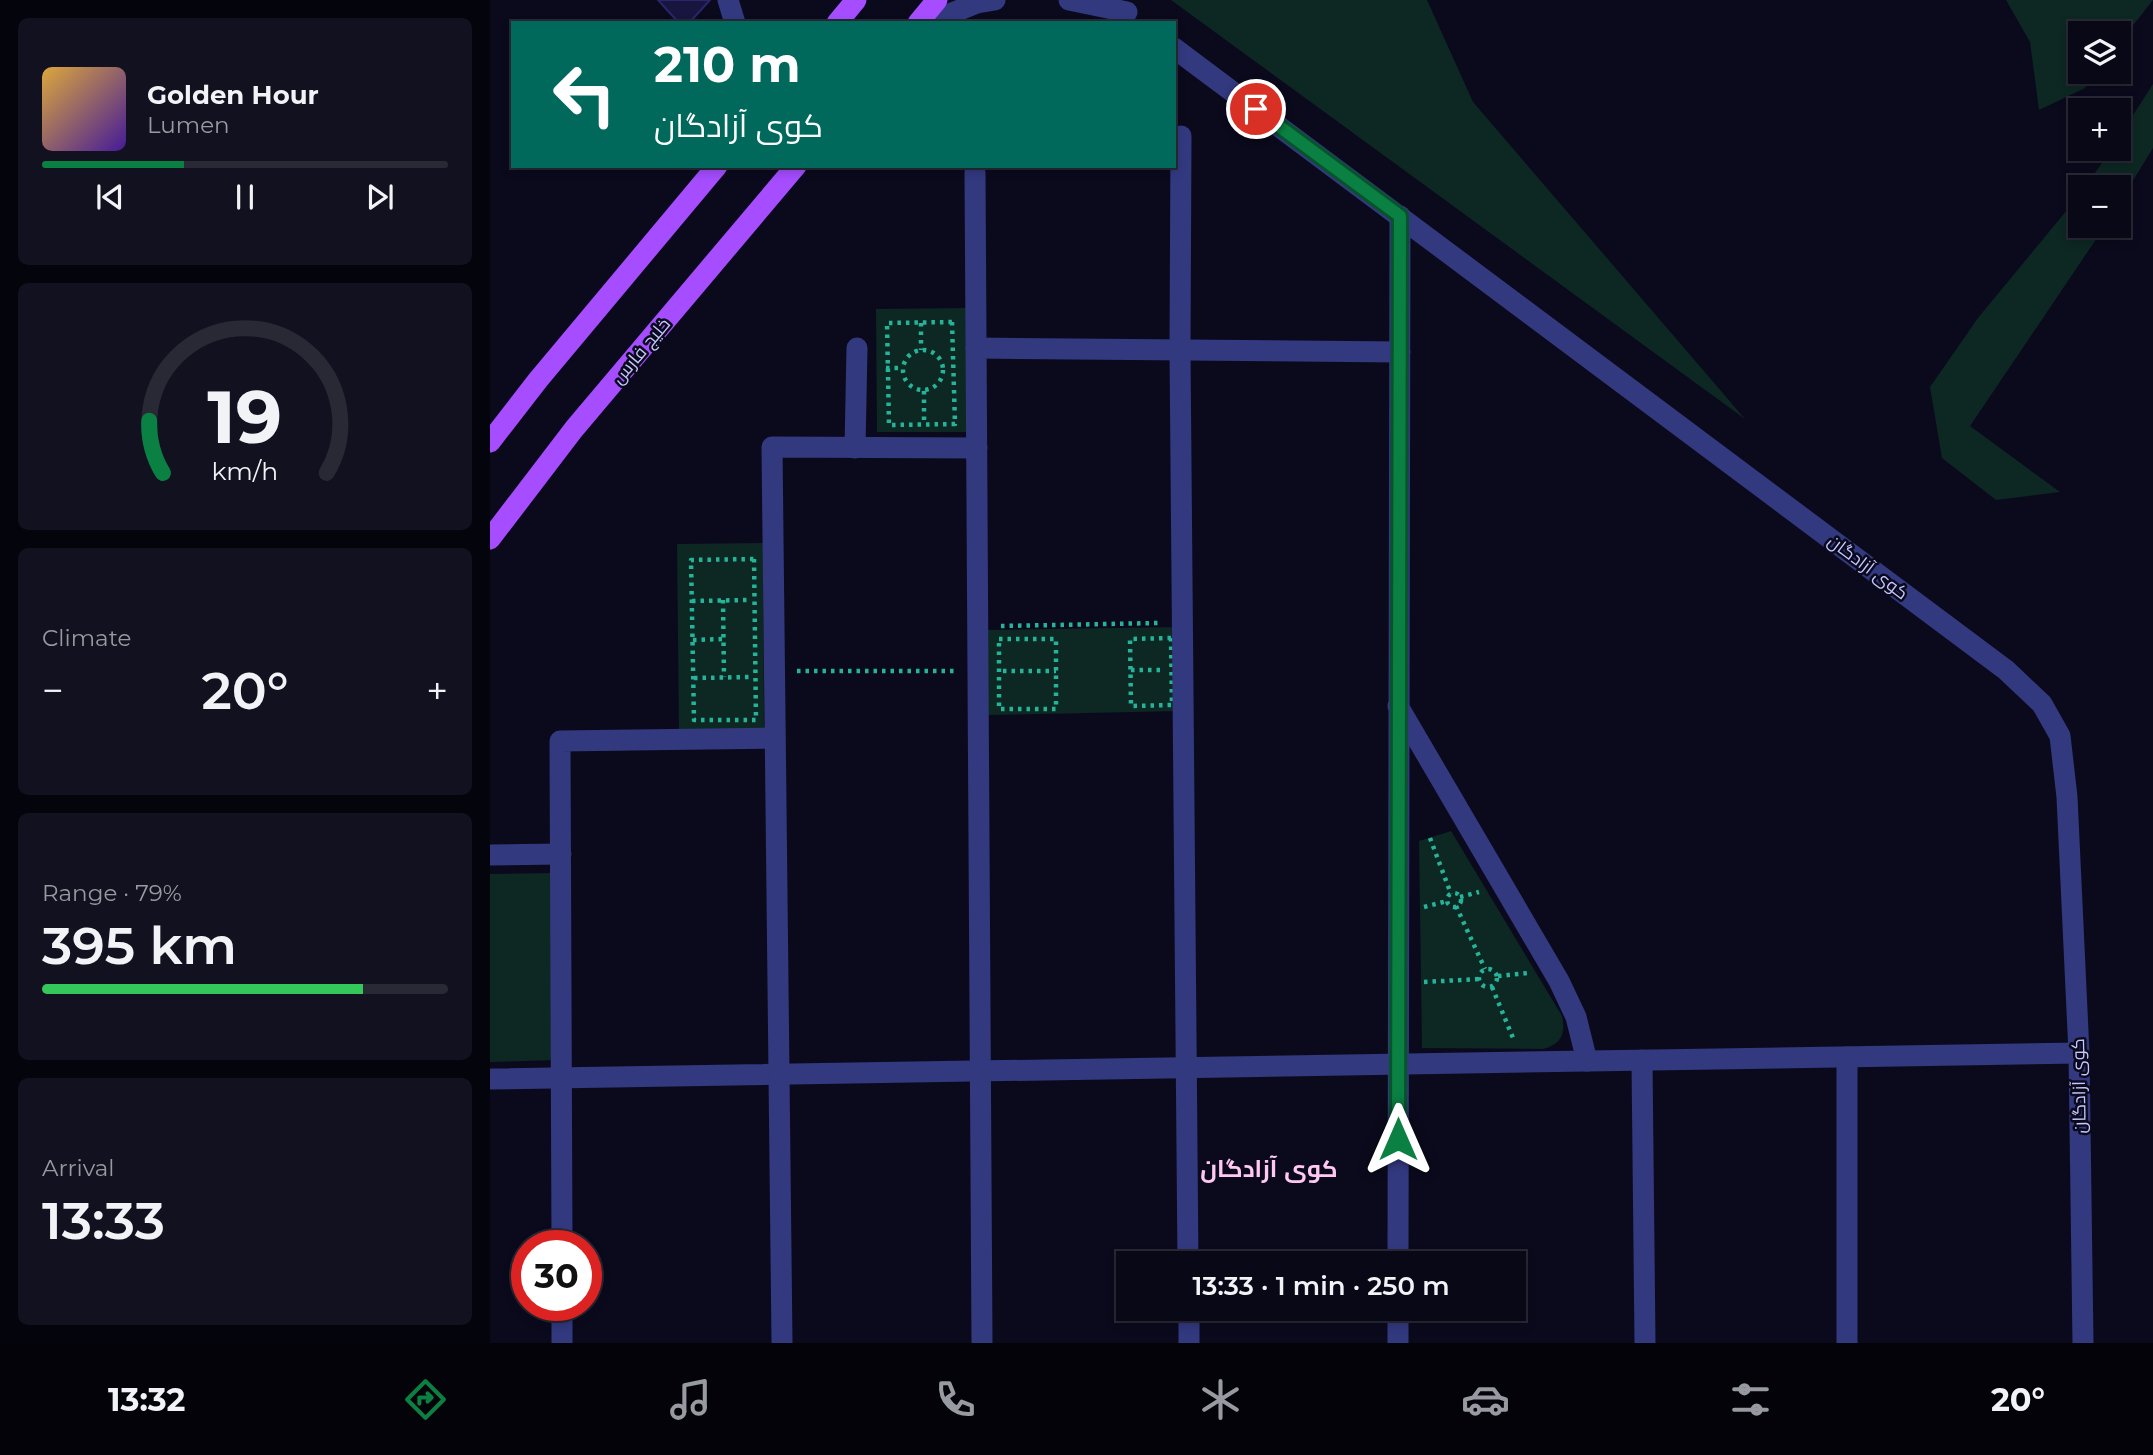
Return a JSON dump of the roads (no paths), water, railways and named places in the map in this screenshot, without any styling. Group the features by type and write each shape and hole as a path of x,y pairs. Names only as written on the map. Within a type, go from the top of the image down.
{"main road":[{"path":"838,21 856,0"},
{"path":"920,21 937,0"},
{"path":"490,442 538,380 715,168"},
{"name":"خلیج فارس","path":"490,539 574,429 794,168"}],"street":[{"path":"729,0 734,21"},
{"path":"932,21 977,3 995,0"},
{"path":"1069,0 1126,12"},
{"name":"کوی آزادگان","path":"1176,49 2006,670 2042,704 2060,736 2067,797 2079,1054 2082,1343"},
{"path":"1181,136 1176,630 1188,1251"},
{"path":"975,172 978,626 989,671 981,1071 982,1343"},
{"path":"1398,1251 1400,216"},
{"path":"855,448 857,348"},
{"path":"976,348 1400,352"},
{"path":"782,1343 775,738 765,674 772,447 977,448"},
{"path":"1398,705 1559,981 1576,1017 1587,1061"},
{"path":"562,1230 560,741 775,738"},
{"path":"490,855 561,854"},
{"path":"490,1079 2079,1054"},
{"path":"1847,1057 1847,1343"},
{"path":"1642,1060 1645,1343"},
{"path":"562,1321 562,1343"},
{"path":"1189,1321 1189,1343"},
{"path":"1398,1321 1398,1343"}],"district":[{"name":"کوی آزادگان","path":"1269,1168"}]}
